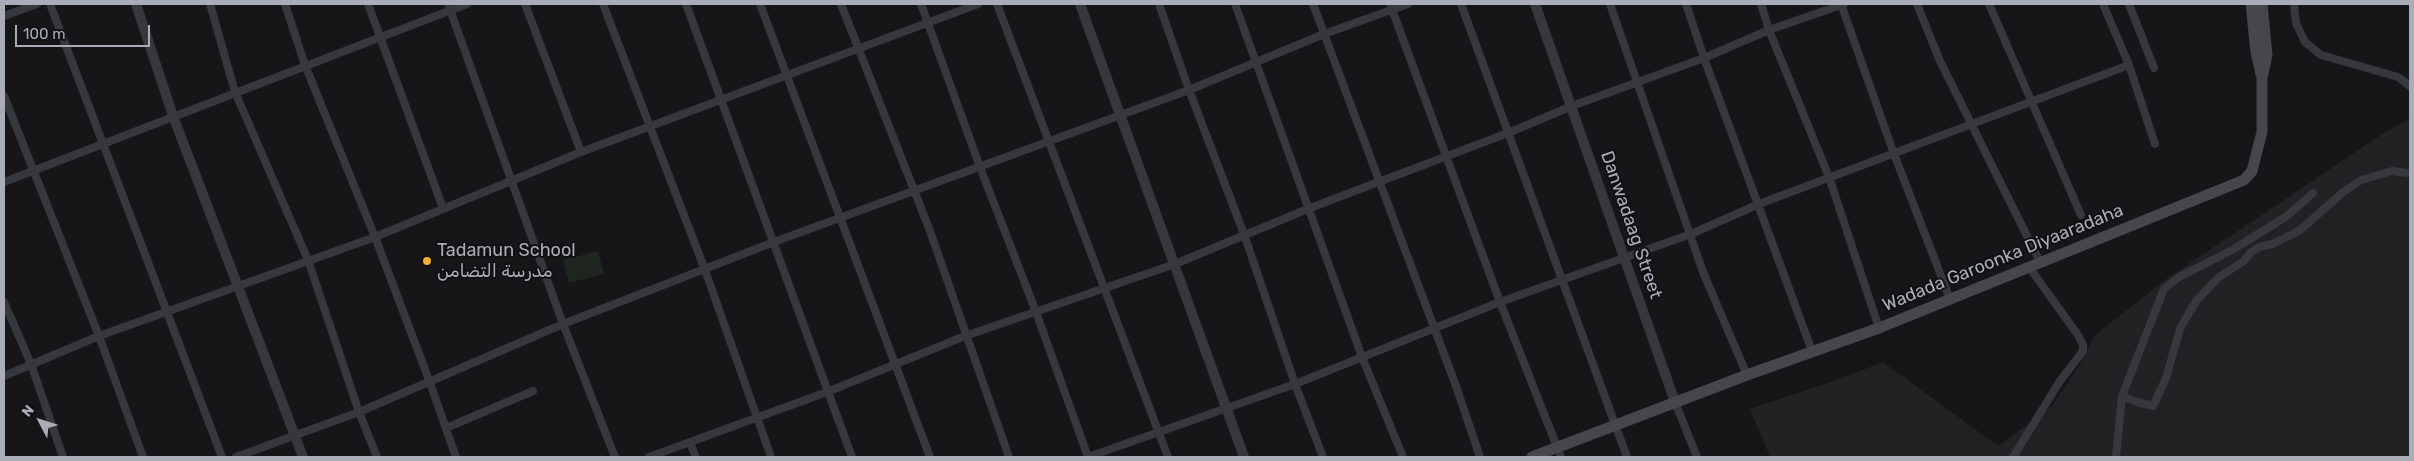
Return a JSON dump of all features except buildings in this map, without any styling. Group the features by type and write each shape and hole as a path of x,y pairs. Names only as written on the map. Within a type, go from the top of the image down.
{"main road":[{"name":"Wadada Garoonka Diyaaradaha","path":"2251,4 2256,52 2262,78"},
{"name":"Wadada Garoonka Diyaaradaha","path":"1532,457 1560,452 1616,425 1675,402 1879,328 2244,180 2252,171 2262,132 2262,78 2267,55 2262,4"}],"street":[{"path":"4,16 37,4"},
{"path":"50,4 168,310 222,457"},
{"path":"136,4 173,116 239,284 303,457"},
{"path":"210,4 235,92 308,260 359,412 377,457"},
{"path":"285,4 305,65 375,237 430,380 456,457"},
{"path":"368,4 443,208"},
{"path":"4,182 305,65 381,38 450,7 467,4"},
{"path":"525,4 581,152"},
{"path":"603,4 705,270 771,457"},
{"path":"686,4 852,457"},
{"path":"760,4 785,75 841,217 930,457"},
{"path":"841,4 916,191 965,336 1009,457"},
{"path":"921,4 1088,457 1295,384 1500,302 1691,234 1759,204 2129,64"},
{"path":"4,376 99,336 239,284 375,237 581,152 978,4"},
{"path":"997,4 1168,457"},
{"path":"1080,4 1244,457"},
{"path":"1159,4 1189,90 1244,234 1322,457"},
{"path":"1235,4 1310,208 1362,357 1403,457"},
{"path":"1313,4 1480,457"},
{"path":"236,457 359,412 563,324 774,242 1189,90 1391,7 1408,4"},
{"path":"1461,4 1627,457"},
{"name":"Danwadaag Street","path":"1535,4 1626,257 1675,402 1697,457"},
{"path":"1610,4 1639,81 1662,156 1703,272 1747,375"},
{"path":"1686,4 1704,58 1812,351"},
{"path":"1761,4 1769,30 1829,177 1879,328"},
{"path":"649,457 827,392 965,336 1105,286 1175,264 1310,208 1508,133 1572,106 1704,58 1769,30 1842,4 1894,154 1950,300"},
{"path":"1918,4 1940,62 1971,124 2034,264 2083,345 2083,351 2060,382 2012,457"},
{"path":"1990,4 2081,215"},
{"path":"2103,4 2129,64 2155,144"},
{"path":"2129,4 2154,68"},
{"path":"2294,4 2296,22 2305,42 2321,55 2398,77 2410,86"},
{"path":"450,7 563,324 615,457"},
{"path":"1391,7 1500,302 1560,452"},
{"path":"4,96 99,336 143,457"},
{"path":"2122,396 2153,406 2166,378 2180,328 2196,301 2219,278 2244,261 2250,253 2259,247 2272,244 2298,231 2342,193 2361,180 2392,171 2406,173"},
{"path":"2116,457 2122,396 2164,289 2179,277 2234,249 2287,216 2313,193"},
{"path":"4,302 31,364 63,457"},
{"path":"446,428 534,391"},
{"path":"690,443 696,457"}],"shaded area":[{"path":"2410,118 2410,457 1770,457 1750,409 1837,380 1883,362 1998,446 2050,408 2080,365 2095,335 2169,277 2381,135"},
{"path":"598,251 604,274 569,283 563,260"}],"place":[{"name":"Tadamun School مدرسة التضامن","path":"427,261"}]}
